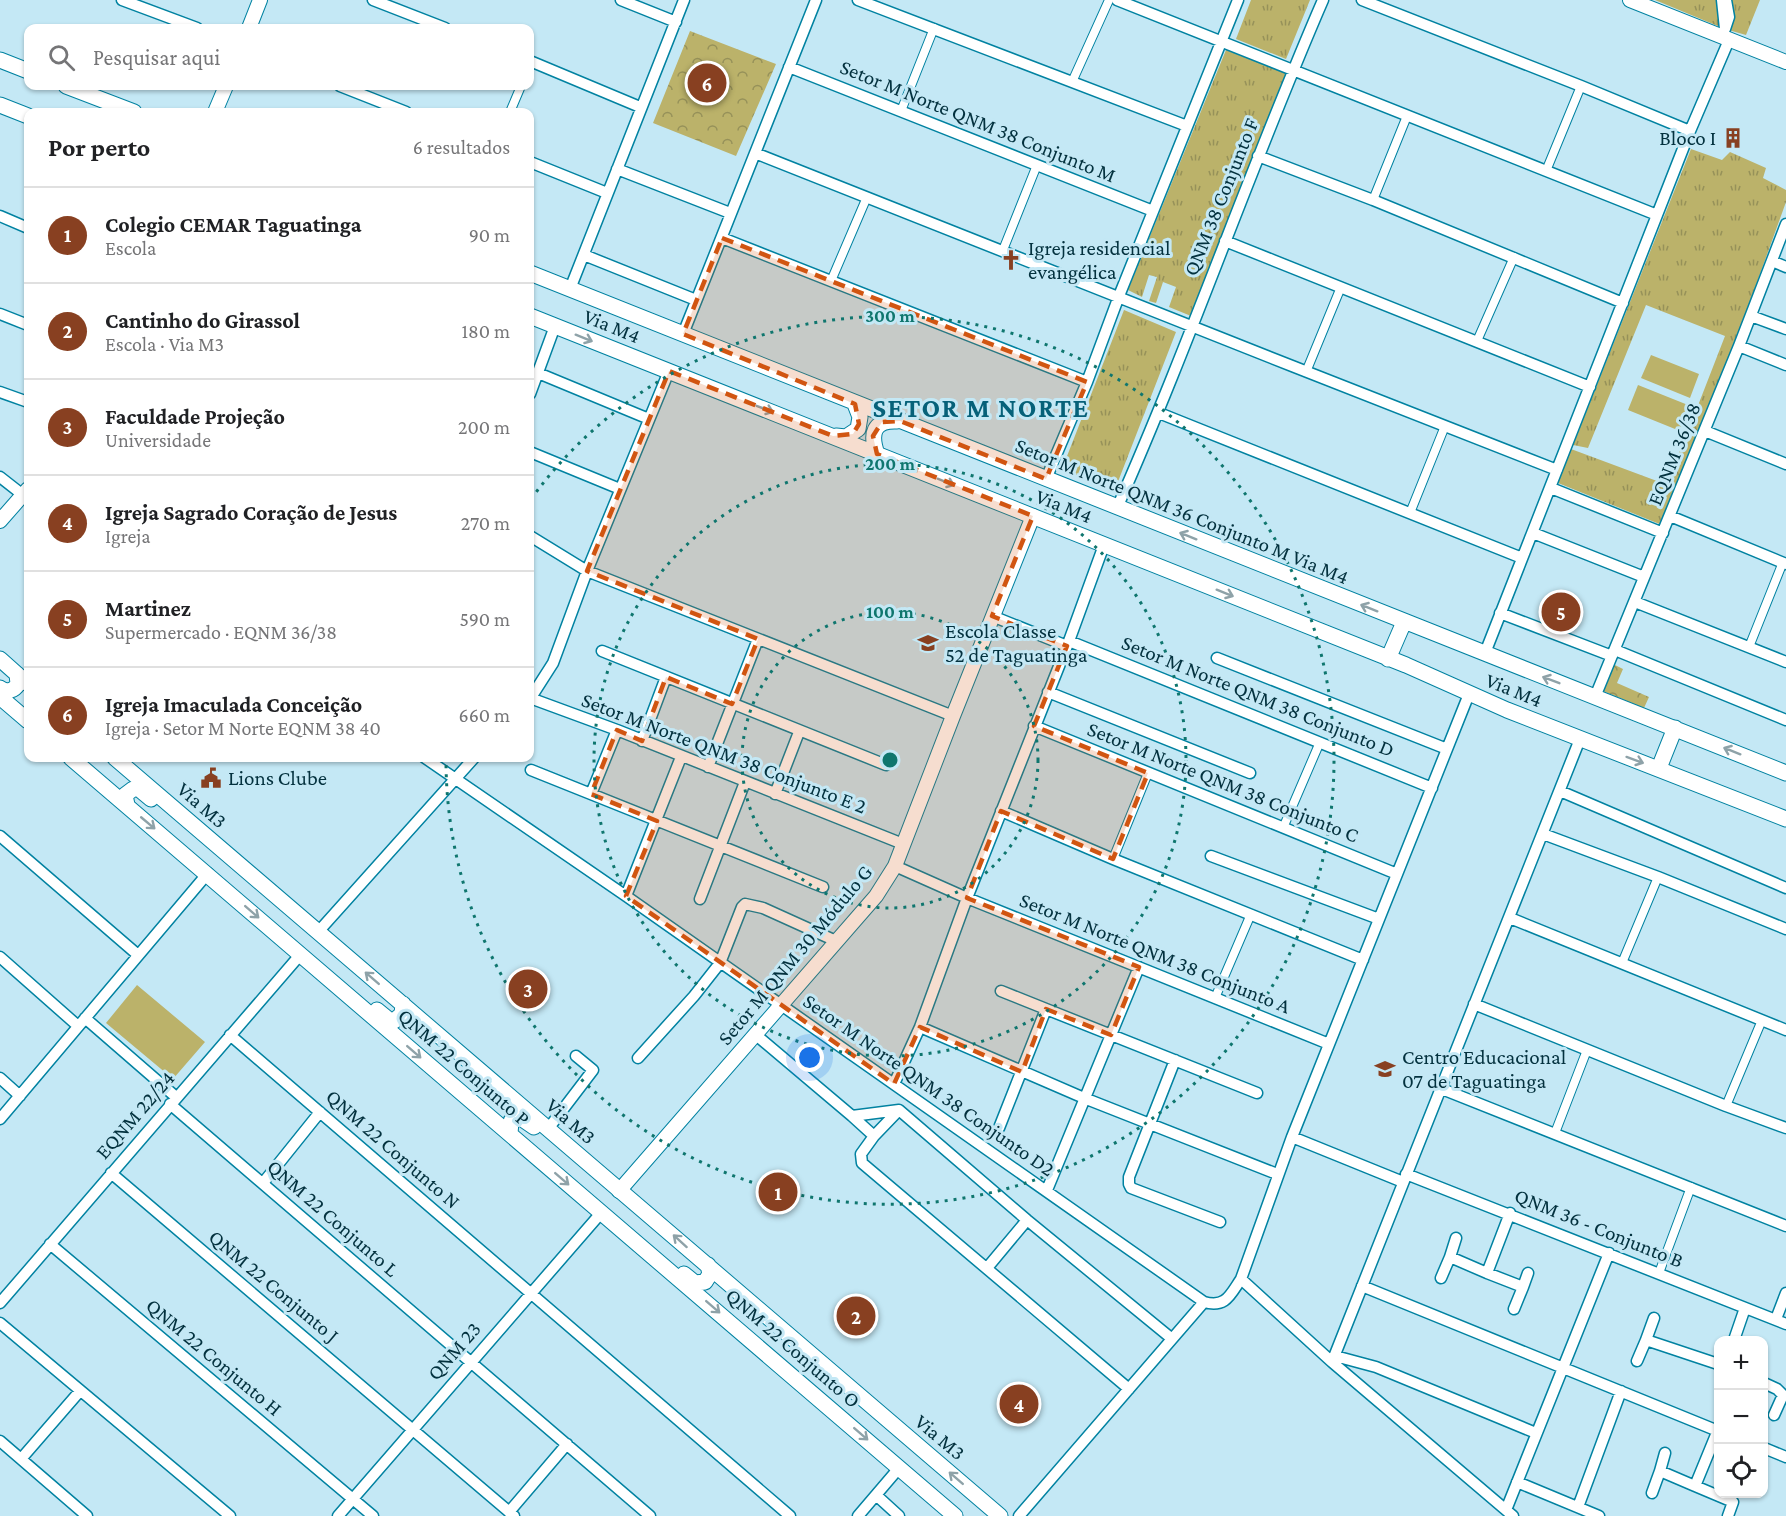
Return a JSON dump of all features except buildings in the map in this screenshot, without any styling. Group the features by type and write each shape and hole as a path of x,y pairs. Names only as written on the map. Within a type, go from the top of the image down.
{"main road":[{"path":"0,60 24,69"},
{"path":"76,90 124,108"},
{"path":"0,105 24,114"},
{"name":"Setor M Norte QNM 36 Conjunto M Via M4","path":"534,275 1786,774"},
{"name":"Via M4","path":"534,318 1388,658 1580,739 1786,819"},
{"path":"833,436 846,437 858,429 860,417 855,404"},
{"path":"877,454 873,436 876,428 882,422 900,421"},
{"path":"1388,658 1404,622"},
{"path":"0,659 23,679 14,689 6,691 0,688"},
{"path":"0,697 24,718"},
{"path":"1659,768 1675,728"},
{"path":"76,762 208,873 303,957 350,987 388,1019 394,1020 400,1017 403,1004"},
{"name":"Via M3","path":"120,762 1000,1516"},
{"path":"127,805 125,795 127,791 139,789 181,824 212,842"},
{"name":"QNM 22 Conjunto P","path":"303,957 601,1213"},
{"path":"510,1134 509,1125 512,1119 522,1117 563,1150 595,1170"},
{"name":"QNM 22 Conjunto O","path":"601,1213 956,1516"},
{"path":"621,1228 654,1249 695,1283 707,1280 710,1274 708,1265"},
{"path":"817,1396 816,1382 822,1378 828,1378 866,1410 893,1424"}],"street":[{"path":"122,0 185,24"},
{"path":"251,24 260,0"},
{"path":"373,0 393,4 436,24"},
{"path":"621,0 676,22"},
{"path":"570,289 684,0"},
{"path":"683,334 816,0"},
{"path":"858,0 1187,126"},
{"path":"1072,82 1109,0"},
{"path":"1116,0 1657,215"},
{"path":"1046,479 1087,382 1119,296 1238,0"},
{"name":"QNM 38 Conjunto F","path":"1117,508 1159,413 1258,156 1323,0"},
{"path":"1362,0 1690,131"},
{"path":"1630,0 1786,62"},
{"path":"902,111 934,28"},
{"path":"1485,653 1690,131 1729,40"},
{"path":"534,64 640,107"},
{"name":"Setor M Norte QNM 38 Conjunto M","path":"789,67 1153,211"},
{"path":"1546,171 1581,86"},
{"path":"217,108 224,90"},
{"path":"350,90 396,108"},
{"path":"512,108 519,90"},
{"path":"1373,201 1407,116"},
{"path":"755,153 1557,470"},
{"path":"1258,156 1514,257 1623,303"},
{"path":"534,164 607,193"},
{"path":"1003,250 1037,165"},
{"path":"617,169 730,213"},
{"path":"831,281 867,197"},
{"path":"0,216 24,226"},
{"name":"EQNM 36/38","path":"1595,697 1705,431 1786,224"},
{"path":"722,238 1087,382"},
{"path":"1225,241 1590,387"},
{"path":"584,255 696,300"},
{"path":"1477,341 1514,257"},
{"path":"1772,261 1786,267"},
{"path":"1306,372 1341,287"},
{"path":"0,314 24,323"},
{"path":"1751,316 1786,329"},
{"path":"534,384 555,326"},
{"path":"1739,346 1786,365"},
{"path":"534,692 553,663 587,571 669,371"},
{"path":"538,373 649,419"},
{"path":"0,392 24,401"},
{"path":"1159,413 1522,558"},
{"path":"1410,513 1445,426"},
{"path":"1705,431 1786,464"},
{"path":"534,454 620,489"},
{"path":"0,477 24,491"},
{"path":"1551,488 1663,533"},
{"path":"0,521 24,494"},
{"name":"Setor M QNM 30 Módulo G","path":"619,1191 876,896 895,866 1033,516"},
{"path":"1670,516 1784,563 1749,647"},
{"path":"1533,533 1644,577"},
{"path":"534,538 587,571 953,716"},
{"path":"894,1084 920,1027 967,898 1068,643 1104,545"},
{"path":"1635,602 1786,662"},
{"path":"1500,614 1613,653 1786,720"},
{"name":"Setor M Norte QNM 38 Conjunto D","path":"992,616 1068,643 1432,788"},
{"path":"708,767 758,639"},
{"path":"602,651 886,765"},
{"path":"1217,658 1447,749"},
{"path":"642,741 666,677"},
{"path":"1048,692 1250,773"},
{"path":"1019,1516 1204,1302 1214,1305 1222,1303 1241,1279 1292,1137 1469,694"},
{"name":"Setor M Norte QNM 38 Conjunto E 2","path":"534,699 617,730 903,844"},
{"name":"Setor M Norte QNM 38 Conjunto C","path":"1034,726 1397,874"},
{"path":"591,794 617,730"},
{"path":"775,794 799,732"},
{"path":"1333,1359 1580,739"},
{"path":"1283,828 1320,742"},
{"path":"626,896 681,757"},
{"name":"Setor M Norte QNM 38 Conjunto D2","path":"431,762 626,896 1204,1302"},
{"path":"318,932 470,762"},
{"path":"531,770 823,887"},
{"path":"1113,859 1148,773"},
{"path":"700,899 745,782"},
{"path":"1560,791 1786,888"},
{"path":"1001,811 1363,960"},
{"path":"1543,834 1658,877 1786,929"},
{"path":"0,837 138,955"},
{"path":"1211,856 1379,919"},
{"name":"Setor M Norte QNM 38 Conjunto A","path":"895,866 967,898 1329,1044"},
{"path":"0,1119 208,873"},
{"path":"1622,963 1658,877"},
{"path":"638,1058 694,996 720,963 745,903 763,908 836,941"},
{"path":"1215,998 1251,914"},
{"path":"1510,918 1786,1030"},
{"name":"QNM 22 Conjunto L","path":"0,957 81,1022 173,1101 263,1183 650,1516"},
{"name":"EQNM 22/24","path":"0,1303 230,1035 303,957"},
{"path":"1047,1190 1139,967"},
{"path":"1000,991 1257,1093"},
{"path":"1474,1004 1786,1128"},
{"path":"999,1128 1046,1010"},
{"path":"1726,1106 1762,1020"},
{"path":"920,1027 1084,1098 1278,1174"},
{"name":"QNM 22 Conjunto N","path":"230,1035 790,1516"},
{"path":"756,1035 874,1136"},
{"path":"1555,1133 1587,1050"},
{"path":"548,1129 593,1070 576,1056"},
{"path":"1175,1060 1129,1177 1129,1184 1131,1188 1220,1222"},
{"path":"0,1078 20,1096"},
{"path":"1442,1089 1786,1226"},
{"path":"852,1116 899,1110 1027,1220 1171,1338"},
{"path":"899,1110 874,1136 861,1154 862,1163 1129,1389"},
{"path":"263,1183 321,1112"},
{"name":"QNM 36 - Conjunto B","path":"1292,1137 1510,1213 1781,1322"},
{"name":"QNM 22 Conjunto J","path":"111,1173 511,1514"},
{"path":"1659,1273 1691,1187"},
{"name":"QNM 23","path":"338,1516 601,1213"},
{"path":"1487,1273 1510,1213"},
{"path":"987,1268 1027,1220"},
{"path":"1442,1278 1456,1238"},
{"name":"QNM 22 Conjunto H","path":"50,1244 373,1516"},
{"path":"1241,1279 1509,1513 1517,1482 1609,1253"},
{"path":"1450,1257 1523,1287"},
{"path":"1514,1309 1528,1273"},
{"path":"1362,1286 1714,1429"},
{"path":"1781,1322 1786,1293"},
{"path":"1736,1336 1745,1308"},
{"path":"1637,1361 1654,1318"},
{"path":"0,1323 230,1516"},
{"path":"1646,1340 1714,1362"},
{"path":"1333,1359 1376,1367 1536,1433"},
{"path":"1768,1385 1783,1395 1774,1415"},
{"path":"21,1459 80,1391"},
{"path":"1578,1507 1621,1391"},
{"path":"1695,1486 1714,1441"},
{"path":"0,1442 87,1516"},
{"path":"511,1514 567,1444"},
{"path":"1768,1450 1786,1457"},
{"path":"1652,1493 1665,1453"},
{"path":"858,1516 899,1468"},
{"path":"1660,1471 1714,1492"},
{"path":"1517,1482 1599,1516"},
{"path":"876,1495 899,1516"},
{"path":"1728,1516 1734,1498"}],"highlighted area":[{"path":"722,238 1087,382 1046,479 900,421 882,422 873,436 877,454 1033,516 992,616 1067,646 1034,726 1148,773 1113,859 1001,811 967,898 1139,967 1111,1035 1046,1009 1022,1072 920,1027 894,1084 626,896 657,821 591,794 617,730 642,741 666,677 732,704 758,639 587,571 669,371 833,436 853,434 859,424 855,404 683,334"}],"green space":[{"path":"1251,0 1310,0 1286,59 1236,39"},
{"path":"1655,0 1760,0 1746,35 1725,29"},
{"path":"690,31 776,64 736,156 653,123"},
{"path":"1226,50 1287,74 1191,316 1169,307 1176,287 1163,282 1156,303 1149,301 1157,277 1149,275 1142,297 1128,290"},
{"path":"1691,149 1722,160 1730,152 1766,168 1763,178 1786,190 1786,202 1747,310 1662,525 1558,483 1571,449 1665,484 1685,439 1725,336 1646,305 1588,448 1573,445"},
{"path":"1124,310 1176,332 1114,492 1062,469"},
{"path":"1651,355 1699,374 1690,398 1641,378"},
{"path":"1638,385 1688,405 1680,431 1628,410"},
{"path":"1613,664 1623,669 1617,683 1649,697 1644,708 1603,691"},
{"path":"137,985 205,1042 173,1079 106,1023"}],"place":[{"name":"Igreja Imaculada Conceição","path":"707,83"},
{"name":"Bloco I","path":"1733,138"},
{"name":"Igreja residencial evangélica","path":"1011,260"},
{"name":"Martinez","path":"1561,612"},
{"name":"Escola Classe 52 de Taguatinga","path":"928,643"},
{"name":"Lions Clube","path":"211,778"},
{"name":"Faculdade Projeção","path":"528,989"},
{"name":"Centro Educacional 07 de Taguatinga","path":"1385,1069"},
{"name":"Colegio CEMAR Taguatinga","path":"778,1192"},
{"name":"Cantinho do Girassol","path":"856,1316"},
{"name":"Igreja Sagrado Coração de Jesus","path":"1019,1404"}],"district":[{"name":"SETOR M NORTE","path":"981,408"}]}
